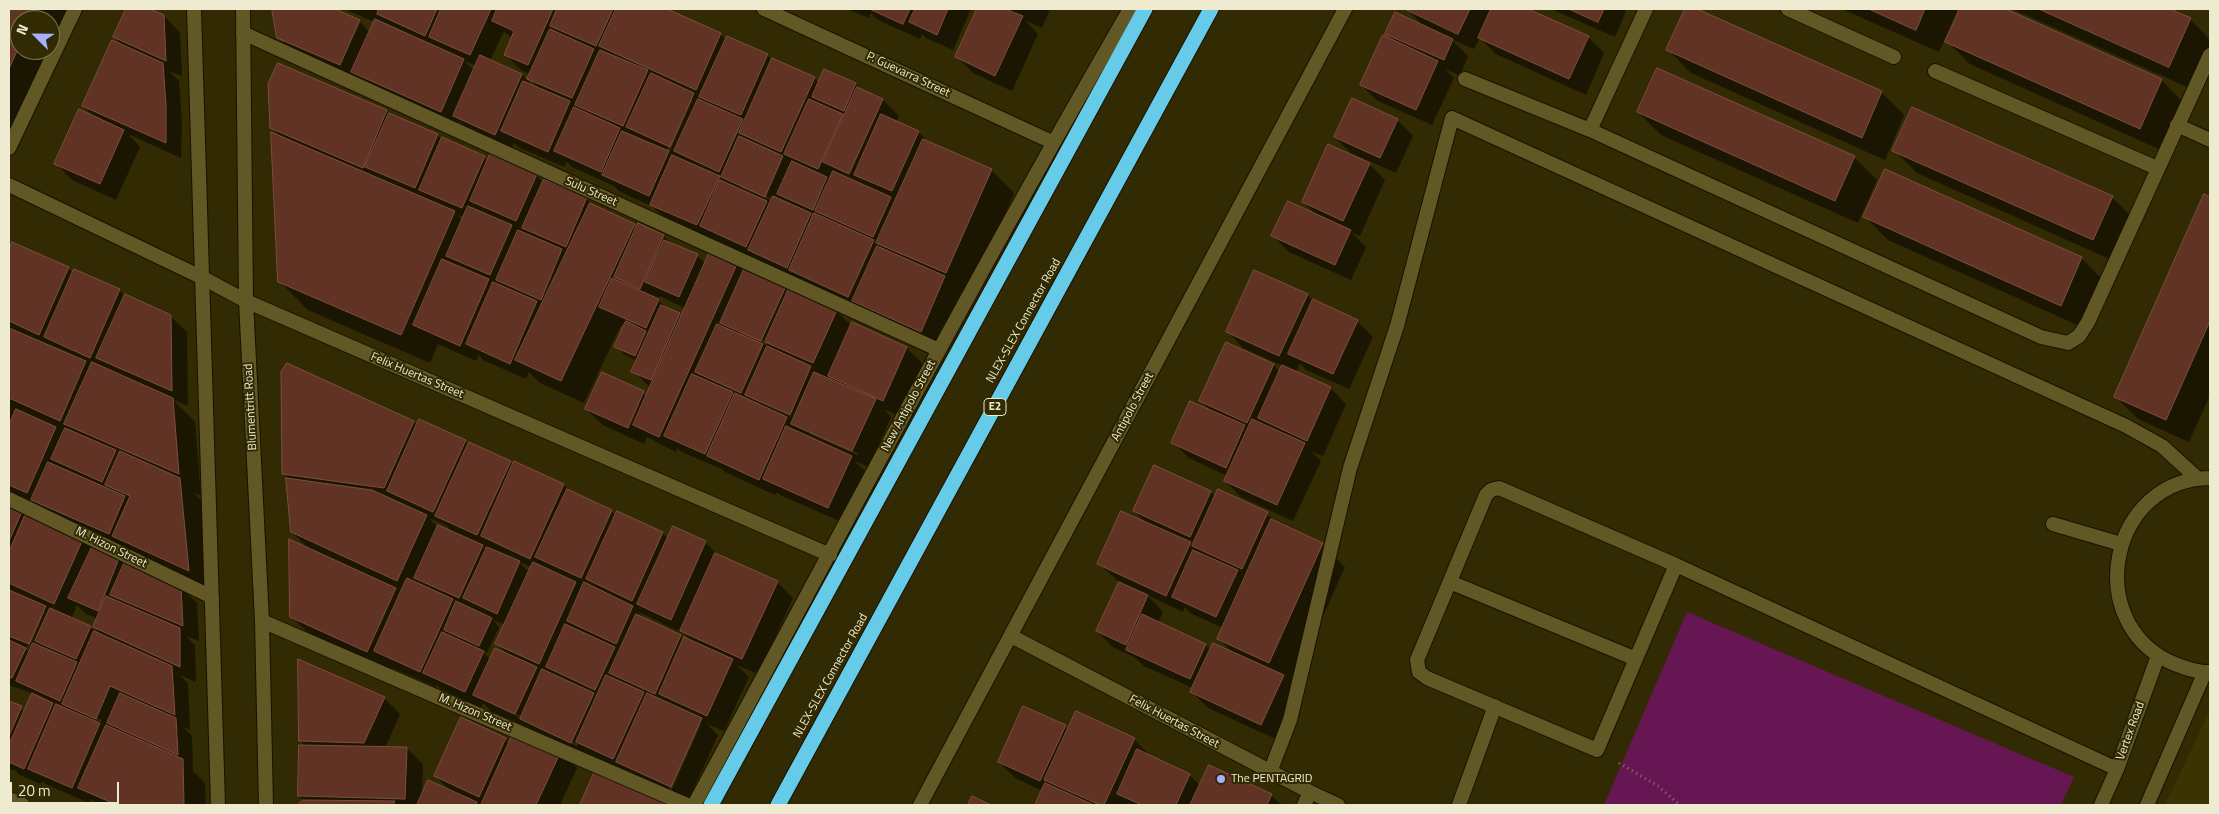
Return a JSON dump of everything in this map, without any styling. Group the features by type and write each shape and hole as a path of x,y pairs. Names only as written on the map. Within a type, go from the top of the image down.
{"highway":[{"path":"711,805 1145,9"},
{"name":"NLEX-SLEX Connector Road","path":"778,805 1211,9"}],"street":[{"path":"9,148 74,9"},
{"path":"194,9 218,805"},
{"name":"Blumentritt Road","path":"243,9 246,301 262,621 266,805"},
{"name":"P. Guevarra Street","path":"764,9 1052,142"},
{"name":"New Antipolo Street","path":"694,805 830,555 938,350 1052,142 1130,9"},
{"name":"Antipolo Street","path":"920,805 1345,9"},
{"path":"1590,130 1646,9"},
{"path":"1788,9 1894,57"},
{"name":"Sulu Street","path":"243,33 938,350"},
{"path":"1465,79 1590,130 2041,337 2068,343 2079,336 2088,322 2210,55"},
{"path":"1935,71 2157,168"},
{"path":"1270,772 1290,720 1350,468 1397,326 1452,118 2126,426 2162,446 2204,478"},
{"path":"2177,125 2210,140"},
{"name":"Felix Huertas Street","path":"9,185 203,278 246,301 830,555"},
{"path":"2147,805 2208,672 2181,667 2158,656 2136,634 2121,606 2116,576 2121,544 2133,520 2150,501 2172,486 2204,478"},
{"path":"1676,566 1597,750 1427,678 1419,672 1417,660 1486,495 1491,490 1499,488 1676,566 2117,769"},
{"name":"M. Hizon Street","path":"9,499 212,597"},
{"path":"2053,524 2121,544"},
{"path":"1450,582 1636,659"},
{"name":"M. Hizon Street","path":"262,621 688,805"},
{"name":"Felix Huertas Street","path":"1011,636 1270,772 1307,799 1338,805"},
{"name":"Vertex Road","path":"2101,805 2117,769 2158,656"},
{"path":"1459,805 1495,706"},
{"path":"9,799 23,805"}],"path":[{"path":"1597,750 1658,786 1680,805"}],"shaded area":[{"path":"1687,612 2074,777 2061,805 1604,805"},
{"path":"2210,714 2210,805 2165,805 2207,716"}],"building":[{"path":"9,9 36,9 10,10 10,60 13,60 9,69"},
{"path":"126,9 150,9 164,15 166,61 113,37"},
{"path":"272,9 335,9 360,20 340,65 277,38"},
{"path":"379,9 437,9 425,36 377,14"},
{"path":"441,9 491,9 470,55 429,37"},
{"path":"497,9 553,9 528,65 504,55 514,31 492,21"},
{"path":"557,9 613,9 596,46 550,26"},
{"path":"616,9 667,9 721,33 696,90 599,46"},
{"path":"870,9 910,9 903,24"},
{"path":"915,9 948,9 937,35 909,22"},
{"path":"977,9 1005,9 1023,16 995,76 955,57"},
{"path":"1405,9 1470,9 1458,34"},
{"path":"1491,9 1528,9 1589,36 1569,79 1478,38"},
{"path":"1569,9 1604,9 1598,22"},
{"path":"1685,9 1697,9 1882,91 1862,138 1666,50"},
{"path":"1869,9 1925,9 1916,30"},
{"path":"1960,9 2006,9 2162,79 2140,129 1945,42"},
{"path":"2039,9 2170,9 2191,18 2169,67"},
{"path":"1395,12 1453,39 1444,60 1385,34"},
{"path":"375,19 464,59 441,112 351,72"},
{"path":"550,29 594,49 572,98 527,79"},
{"path":"1383,35 1438,61 1416,110 1360,85"},
{"path":"727,36 768,54 741,115 699,97"},
{"path":"112,40 163,63 166,143 82,106"},
{"path":"600,50 648,70 623,126 575,105"},
{"path":"480,55 522,74 495,135 453,116"},
{"path":"772,58 815,77 781,152 739,133"},
{"path":"278,63 387,110 363,168 270,128 268,84"},
{"path":"1657,68 1855,156 1835,201 1637,112"},
{"path":"824,69 856,83 844,111 812,97"},
{"path":"651,73 694,93 670,147 626,127"},
{"path":"523,81 570,101 548,152 501,131"},
{"path":"857,87 883,99 849,174 823,162"},
{"path":"1352,98 1398,119 1380,158 1334,137"},
{"path":"698,99 743,119 719,172 674,151"},
{"path":"809,99 843,114 818,169 784,154"},
{"path":"574,107 620,128 601,172 554,151"},
{"path":"1912,107 2113,196 2093,240 1892,151"},
{"path":"79,109 124,130 100,184 54,164"},
{"path":"389,113 438,134 415,188 365,167"},
{"path":"881,114 919,131 892,191 854,175"},
{"path":"622,131 669,151 649,196 602,175"},
{"path":"271,132 455,211 401,335 278,282"},
{"path":"739,136 783,156 765,197 721,177"},
{"path":"442,137 485,156 462,208 419,190"},
{"path":"923,139 992,169 946,273 876,243"},
{"path":"1328,144 1370,163 1343,221 1302,202"},
{"path":"490,154 537,174 516,221 470,201"},
{"path":"672,155 720,176 697,225 650,205"},
{"path":"792,161 827,177 813,210 777,194"},
{"path":"1885,169 2082,257 2061,306 1863,217"},
{"path":"833,171 891,197 873,237 815,211"},
{"path":"544,179 587,197 566,247 522,228"},
{"path":"720,180 767,201 746,247 700,226"},
{"path":"2204,194 2210,197 2210,321 2166,420 2114,397"},
{"path":"773,196 811,213 787,268 748,250"},
{"path":"1288,201 1351,230 1335,265 1271,236"},
{"path":"590,203 635,224 561,381 515,360"},
{"path":"468,206 512,225 490,275 446,256"},
{"path":"814,213 874,240 848,297 789,270"},
{"path":"638,223 664,235 640,289 614,277"},
{"path":"518,230 562,249 541,300 496,280"},
{"path":"664,240 698,254 679,297 645,282"},
{"path":"12,242 69,267 39,335 9,321 9,250"},
{"path":"877,246 945,276 921,332 852,301"},
{"path":"710,251 737,264 659,437 633,425"},
{"path":"442,259 489,279 460,346 413,325"},
{"path":"745,267 786,286 761,341 720,323"},
{"path":"74,269 120,289 90,358 44,337"},
{"path":"1254,270 1308,294 1279,356 1226,332"},
{"path":"612,278 659,299 646,328 599,307"},
{"path":"493,282 537,301 510,364 466,344"},
{"path":"789,288 837,310 813,363 765,342"},
{"path":"125,294 171,315 172,391 96,358"},
{"path":"1313,299 1358,320 1333,374 1288,354"},
{"path":"661,305 680,313 651,380 631,372"},
{"path":"626,321 646,331 635,356 614,347"},
{"path":"852,322 907,347 883,401 828,376"},
{"path":"717,324 763,344 741,393 695,372"},
{"path":"9,328 86,361 60,421 9,398"},
{"path":"1226,342 1274,364 1247,423 1199,401"},
{"path":"767,346 811,366 790,415 745,395"},
{"path":"92,362 173,398 179,474 64,424"},
{"path":"287,363 414,421 384,488 282,474 281,372"},
{"path":"1282,365 1331,387 1307,441 1258,418"},
{"path":"602,372 644,391 628,428 585,409"},
{"path":"814,372 876,399 852,451 791,424"},
{"path":"692,374 733,392 705,454 664,436"},
{"path":"735,393 787,417 759,480 707,456"},
{"path":"1190,401 1245,425 1226,468 1171,443"},
{"path":"16,409 56,427 27,493 9,485 9,425"},
{"path":"419,419 466,440 433,512 387,491"},
{"path":"1252,419 1305,443 1277,505 1224,481"},
{"path":"786,426 852,456 828,508 763,479"},
{"path":"65,428 116,450 102,482 51,459"},
{"path":"469,442 511,461 477,535 435,516"},
{"path":"120,451 180,478 189,571 112,536 130,496 105,485"},
{"path":"514,461 564,484 530,559 481,536"},
{"path":"48,462 125,496 109,534 31,500"},
{"path":"1154,465 1211,491 1190,537 1133,511"},
{"path":"286,478 372,490 427,515 397,581 291,532"},
{"path":"567,489 612,510 581,578 535,557"},
{"path":"1218,489 1268,512 1242,569 1192,546"},
{"path":"9,500 24,507 9,541"},
{"path":"617,511 663,532 632,601 586,579"},
{"path":"1121,511 1191,542 1166,596 1097,564"},
{"path":"26,513 83,539 54,604 9,583 9,552"},
{"path":"1271,519 1323,543 1269,663 1217,639"},
{"path":"438,525 483,545 459,598 414,578"},
{"path":"673,526 706,541 671,620 637,604"},
{"path":"289,539 396,588 367,652 290,617"},
{"path":"94,543 120,556 98,611 68,598"},
{"path":"487,547 520,561 497,614 463,598"},
{"path":"1193,550 1238,570 1216,617 1172,597"},
{"path":"715,553 778,581 742,659 680,631"},
{"path":"126,559 181,586 183,626 110,595"},
{"path":"533,562 576,582 539,664 495,644"},
{"path":"407,578 453,599 420,672 374,651"},
{"path":"584,582 633,606 616,644 567,621"},
{"path":"1119,582 1148,595 1126,645 1096,631"},
{"path":"9,590 46,606 29,644 9,636"},
{"path":"106,596 180,628 180,667 93,627"},
{"path":"456,601 492,618 479,646 444,630"},
{"path":"50,608 91,626 76,659 35,641"},
{"path":"636,614 681,635 655,694 609,673"},
{"path":"1142,614 1206,644 1190,679 1126,650"},
{"path":"565,624 615,647 595,690 546,667"},
{"path":"94,631 172,666 175,715 110,686 96,719 62,704"},
{"path":"442,632 484,651 465,692 423,673"},
{"path":"684,637 733,659 707,716 659,694"},
{"path":"9,640 26,648 12,678 9,677"},
{"path":"33,643 77,662 60,701 16,681"},
{"path":"1213,643 1284,675 1261,725 1190,692"},
{"path":"495,648 537,667 515,714 473,695"},
{"path":"298,659 385,697 364,743 299,741"},
{"path":"542,669 594,693 571,743 520,719"},
{"path":"606,675 644,692 613,759 576,742"},
{"path":"32,693 53,703 24,769 9,762 9,745"},
{"path":"120,693 176,718 178,755 107,723"},
{"path":"647,693 702,718 671,787 616,762"},
{"path":"9,701 22,706 9,736"},
{"path":"56,704 100,723 72,788 28,769"},
{"path":"1023,706 1066,725 1040,781 998,762"},
{"path":"1076,711 1135,738 1104,805 1100,805 1044,780"},
{"path":"461,717 506,738 479,797 434,776"},
{"path":"106,725 183,759 184,805 117,805 78,788"},
{"path":"515,729 561,751 536,805 481,805"},
{"path":"299,745 407,747 405,799 298,796"},
{"path":"1137,749 1190,774 1176,805 1142,805 1117,794"},
{"name":"The PENTAGRID","path":"1209,765 1272,794 1267,805 1190,805"},
{"path":"595,771 668,805 580,805"},
{"path":"428,780 477,802 476,805 417,805"},
{"path":"1045,783 1094,805 1035,805"},
{"path":"972,796 991,805 968,805"},
{"path":"303,800 395,801 393,805 298,805"}],"place":[{"name":"The PENTAGRID","path":"1221,779"}]}
